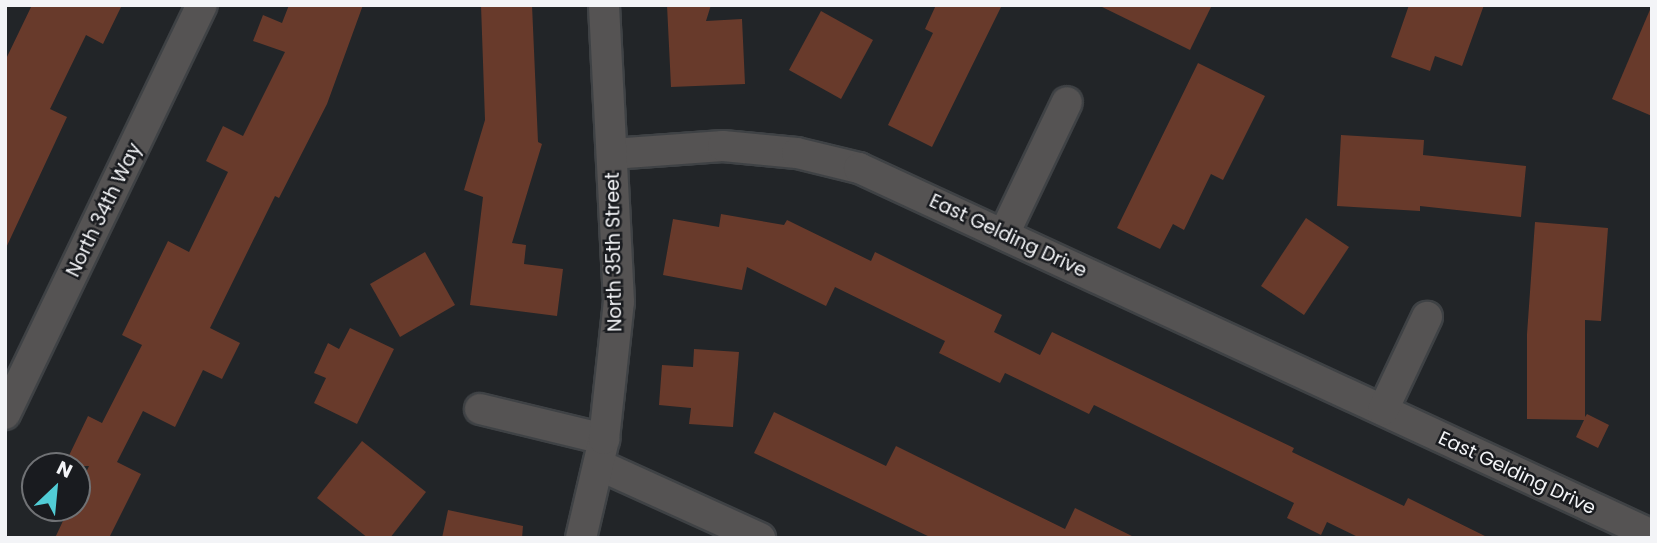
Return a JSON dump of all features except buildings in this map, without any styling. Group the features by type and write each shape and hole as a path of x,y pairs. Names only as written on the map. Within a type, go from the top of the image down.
{"street":[{"name":"North 34th Way","path":"5,414 202,5"},
{"name":"North 35th Street","path":"581,538 601,452 619,302 604,5"},
{"path":"1004,234 1067,102"},
{"name":"East Gelding Drive","path":"612,154 723,146 797,153 859,168 1652,535"},
{"path":"1383,410 1427,317"},
{"path":"480,409 601,452 760,538"}]}
